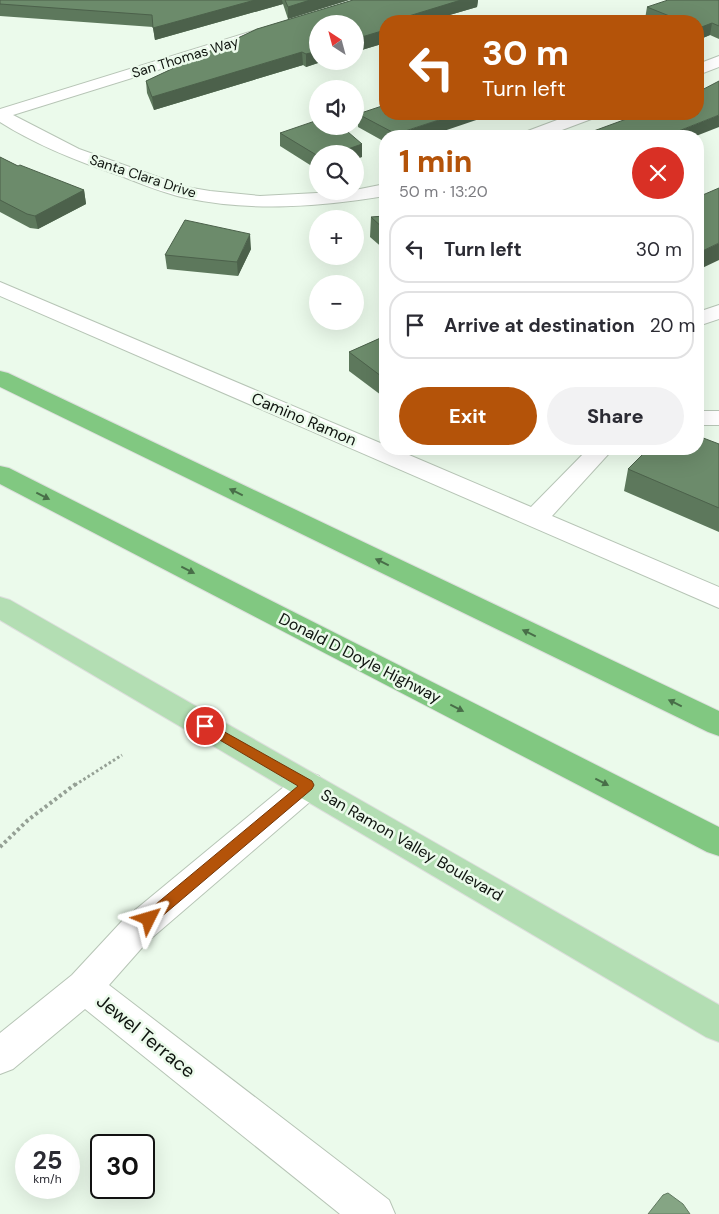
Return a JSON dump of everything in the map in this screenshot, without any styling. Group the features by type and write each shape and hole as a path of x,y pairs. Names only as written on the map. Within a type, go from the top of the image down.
{"highway":[{"path":"0,378 719,724"},
{"name":"Donald D Doyle Highway","path":"0,474 719,842"}],"main road":[{"name":"San Ramon Valley Boulevard","path":"0,607 719,1025"}],"street":[{"name":"San Thomas Way","path":"0,114 274,29"},
{"path":"704,68 718,63"},
{"name":"Santa Clara Drive","path":"0,114 29,134 89,159 184,192 234,200 292,202 337,199 379,191"},
{"path":"547,130 572,120"},
{"name":"Camino Ramon","path":"0,288 379,452"},
{"path":"704,317 719,311"},
{"path":"704,418 719,418"},
{"name":"Camino Ramon","path":"386,455 719,598"},
{"path":"534,519 595,455"},
{"name":"Jewel Terrace","path":"308,785 135,931 85,987 116,1014 375,1214"},
{"path":"0,1056 85,987"}],"path":[{"path":"0,847 16,829 64,790 122,755"}],"shaded area":[{"path":"668,1193 683,1204 690,1214 648,1214 663,1195"}],"building":[{"path":"0,0 255,0 153,28 152,15 0,4"},
{"path":"285,0 310,0 288,7"},
{"path":"353,0 461,0 412,15 379,15 379,32 364,36 364,15 309,15 309,53 302,52 152,97 146,81 257,29"},
{"path":"668,0 719,0 719,26 712,23 704,26 704,15 667,15 647,7"},
{"path":"719,81 719,115 681,130 596,130 624,120 704,120 704,89"},
{"path":"379,107 379,120 439,120 408,130 388,130 364,117 364,112"},
{"path":"309,123 309,135 352,135 362,144 309,145 309,151 280,133"},
{"path":"0,157 18,166 20,165 84,190 35,216 27,214 0,200"},
{"path":"719,188 719,243 704,250 704,194"},
{"path":"379,216 379,224 371,217"},
{"path":"185,220 250,234 237,262 165,255"},
{"path":"379,339 379,374 349,352"},
{"path":"704,438 719,444 719,508 628,469 642,455 704,455"}],"route":[{"path":"149,919 308,785 205,726"}]}
